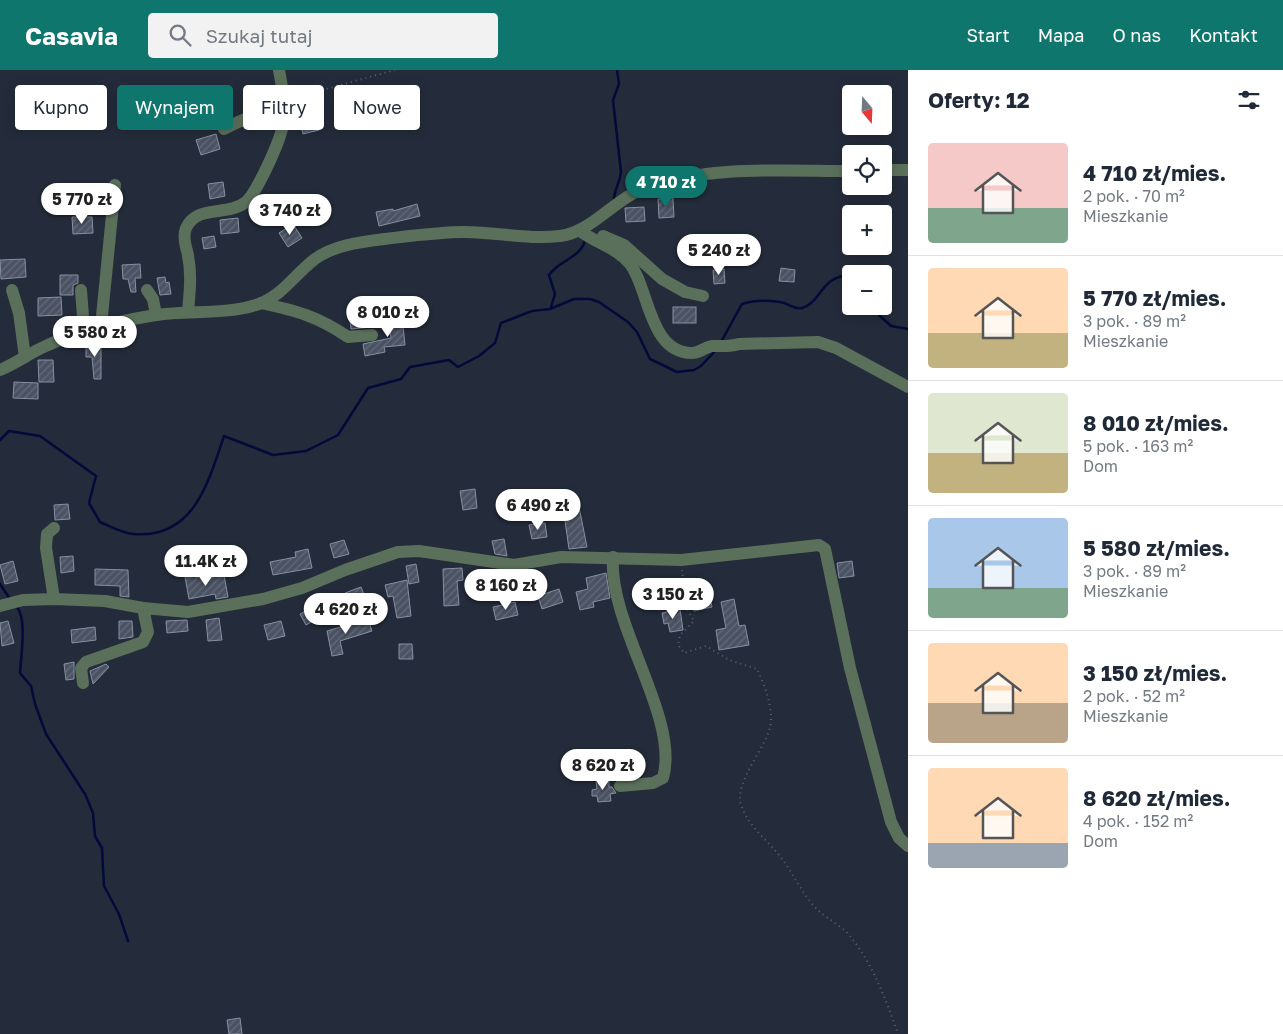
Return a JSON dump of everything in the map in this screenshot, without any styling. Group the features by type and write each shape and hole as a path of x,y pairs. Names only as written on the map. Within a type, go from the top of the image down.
{"street":[{"path":"279,70 281,85"},
{"path":"188,311 191,279 185,230 192,218 206,212 226,210 246,202 258,184 281,130"},
{"path":"892,170 908,170"},
{"path":"0,370 84,330 156,315 188,311 222,311 261,303 285,288 316,258 336,248 384,239 464,232 558,236 583,227 628,196 672,179 692,174 842,171"},
{"path":"101,326 116,185"},
{"path":"583,227 624,245 662,279 685,292 703,296"},
{"path":"583,227 618,252 630,264 655,325 668,342 680,351 692,353 714,346 731,347 739,344 818,342 836,348 908,387"},
{"path":"12,290 19,313 24,357"},
{"path":"81,290 84,330"},
{"path":"147,290 153,299 156,315"},
{"path":"261,303 324,320 348,337 372,334"},
{"path":"54,528 47,534 46,548 54,598"},
{"path":"9,604 54,598 105,601 143,608 188,612 263,599 302,588 345,570 398,552 419,551 514,565 561,557 681,560 819,545 825,549 850,668 872,760 890,822 899,838 908,846"},
{"path":"613,557 612,570 622,611 657,715 665,747 666,767 662,778 653,782 620,786"},
{"path":"83,683 81,668 86,662 143,642 148,632 143,608"}],"path":[{"path":"324,88 395,70"},
{"path":"681,560 687,609 694,621 680,635 678,645 684,654 706,646 728,660 757,669 764,684 771,715 770,728 741,790 740,803 747,818 782,858 819,911 848,934 864,955 882,991 898,1034"}],"building":[{"path":"302,130 319,130 303,134"},
{"path":"216,134 220,149 201,155 196,140"},
{"path":"223,182 225,196 210,199 208,184"},
{"path":"673,198 674,217 659,218 658,199"},
{"path":"417,204 420,216 379,226 376,212 393,209 393,211"},
{"path":"644,207 645,221 626,222 625,208"},
{"path":"72,217 92,217 93,233 73,234"},
{"path":"238,218 239,232 221,234 220,220"},
{"path":"293,224 302,238 288,247 279,233"},
{"path":"214,236 216,247 204,249 202,238"},
{"path":"25,259 26,277 1,279 0,260"},
{"path":"140,264 141,278 135,278 136,292 131,292 128,279 123,279 122,265"},
{"path":"781,268 795,270 794,282 779,281"},
{"path":"724,269 725,283 714,284 713,270"},
{"path":"60,275 78,275 78,283 73,285 73,295 60,295"},
{"path":"165,277 166,283 169,282 171,294 160,295 157,278"},
{"path":"61,297 62,315 38,316 38,298"},
{"path":"673,307 696,307 696,323 673,323"},
{"path":"370,311 372,327 351,329 349,313"},
{"path":"402,316 405,345 384,347 385,352 365,356 363,344 391,338 389,318"},
{"path":"86,343 101,343 101,379 94,379 92,357 86,357"},
{"path":"38,360 53,360 54,382 39,382"},
{"path":"14,382 38,383 38,399 13,398"},
{"path":"475,489 477,508 463,510 460,491"},
{"path":"68,504 70,519 55,520 54,505"},
{"path":"579,507 587,547 569,549 565,521 573,519 571,508"},
{"path":"545,523 547,537 532,539 529,525"},
{"path":"504,539 507,556 495,554 492,541"},
{"path":"344,540 349,554 334,558 330,544"},
{"path":"308,549 312,568 273,575 270,562 296,557 295,552"},
{"path":"73,556 74,571 61,573 60,557"},
{"path":"13,561 18,581 5,584 0,565"},
{"path":"852,561 854,576 839,578 837,563"},
{"path":"416,564 419,582 409,584 406,566"},
{"path":"462,568 463,580 457,581 459,605 444,606 443,569"},
{"path":"95,569 128,570 129,597 120,596 120,586 95,585"},
{"path":"606,573 610,598 593,602 594,607 580,610 576,592 588,589 586,578"},
{"path":"200,574 201,579 224,575 228,597 216,599 215,594 189,599 185,577"},
{"path":"500,577 503,590 487,593 485,580"},
{"path":"407,580 411,616 397,618 393,596 388,597 385,585"},
{"path":"361,587 366,600 349,606 345,593"},
{"path":"559,589 563,602 542,609 538,596"},
{"path":"709,592 712,607 694,611 691,597"},
{"path":"734,599 739,626 745,625 749,645 719,650 716,630 726,628 721,602"},
{"path":"515,602 518,615 496,620 493,607"},
{"path":"320,603 326,614 306,625 300,614"},
{"path":"680,609 683,630 670,632 668,623 664,624 662,613"},
{"path":"219,618 222,640 208,641 206,620"},
{"path":"368,619 372,631 340,641 343,654 332,656 327,631"},
{"path":"187,620 188,631 167,633 166,621"},
{"path":"8,621 14,643 2,646 0,623"},
{"path":"119,621 132,621 133,637 119,639"},
{"path":"281,621 285,636 268,640 264,625"},
{"path":"95,627 96,640 72,643 71,630"},
{"path":"399,644 412,644 413,659 399,659"},
{"path":"74,662 74,679 66,680 64,664"},
{"path":"106,664 109,667 93,684 90,671"},
{"path":"609,780 609,787 612,787 616,793 610,794 611,801 598,802 597,796 592,796 592,790 597,789 596,782"},
{"path":"240,1018 242,1034 229,1034 227,1020"}],"waterway":[{"path":"614,198 621,172 613,100 619,84 617,70"},
{"path":"551,307 555,294 549,275 579,251 585,240"},
{"path":"721,342 742,304 770,301 802,308 813,301 830,282 842,276"},
{"path":"0,440 9,431 40,436 96,476 89,503 100,522 120,531 133,534 154,533 171,527 184,518 195,504 212,472 224,436 273,455 306,451 338,435 368,388 401,379 410,367 449,360 458,367 479,356 495,343 501,323 532,311 550,309 574,299 590,299 599,302 628,322 637,332 650,359 677,372 694,370 701,366 715,351"},
{"path":"879,315 891,326 908,329"},
{"path":"0,584 10,599"},
{"path":"17,607 23,629 20,673 31,686 35,704 46,734 85,794 93,813 95,836 102,848 104,886 119,914 128,941"}]}
